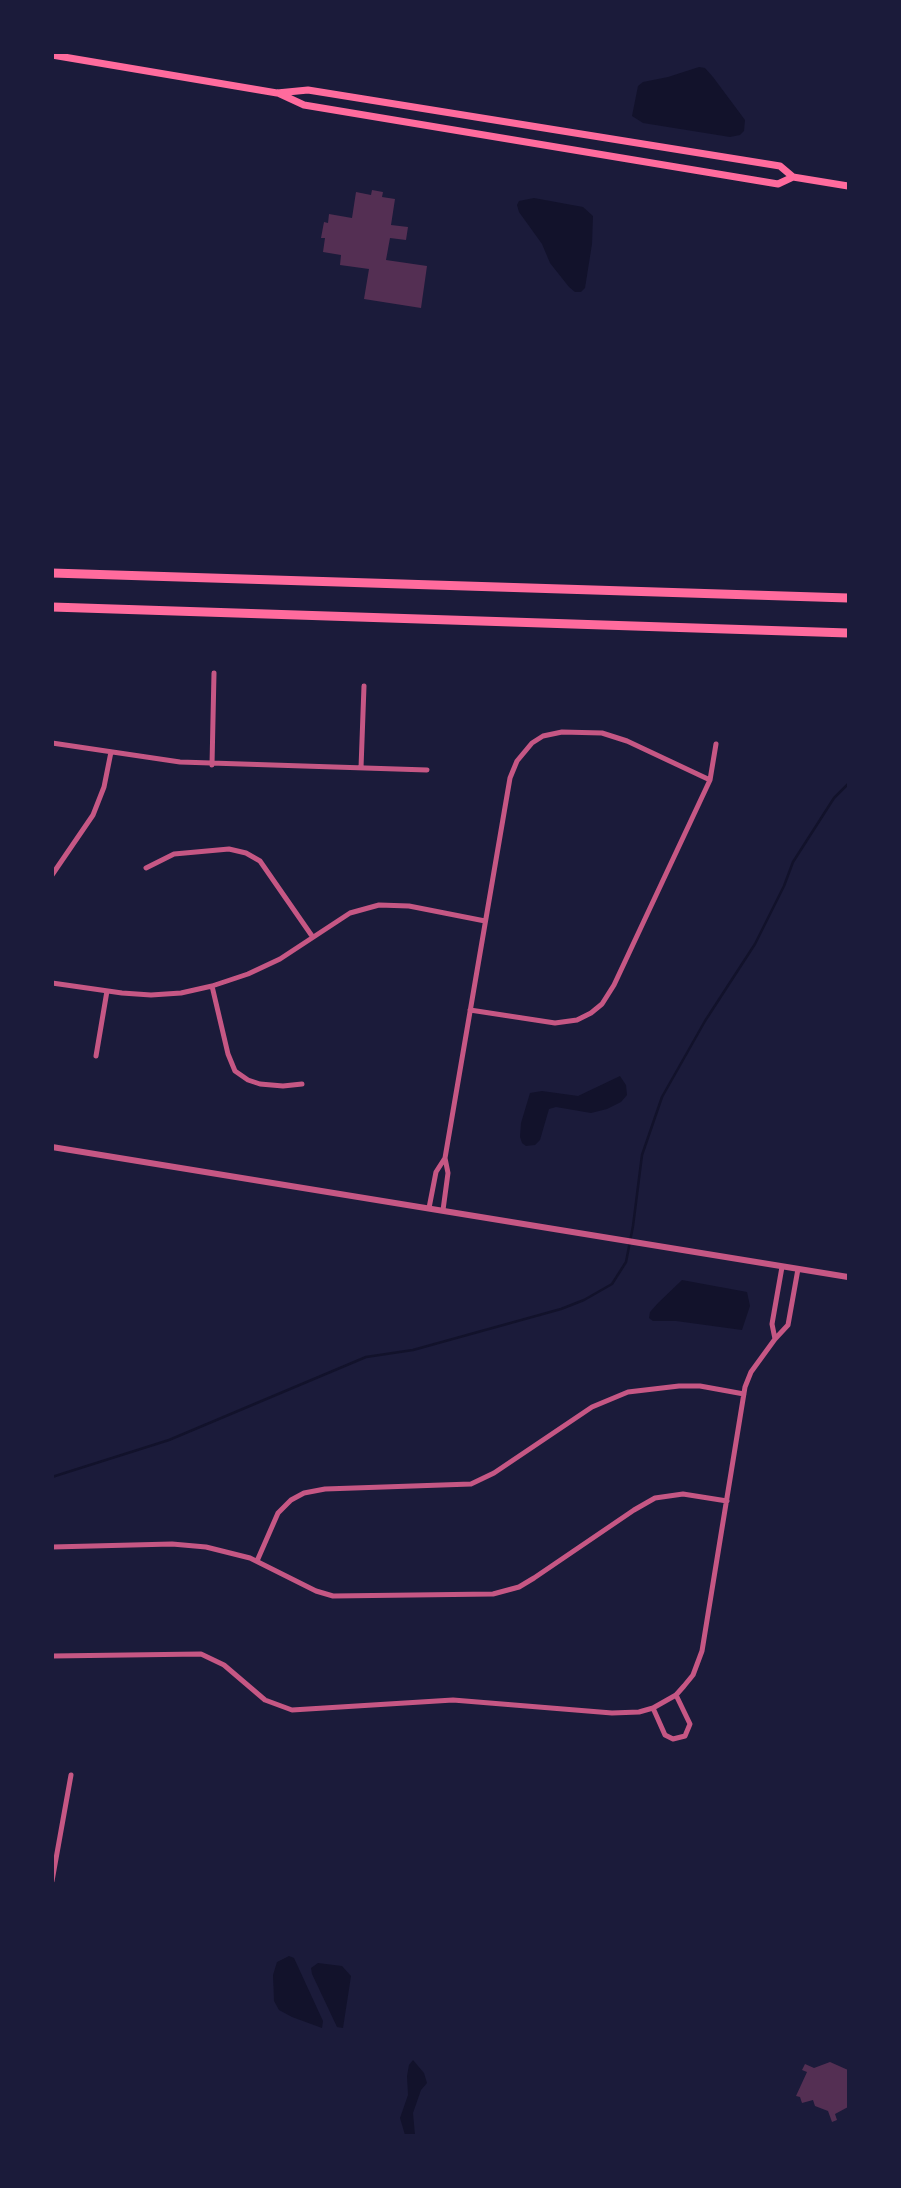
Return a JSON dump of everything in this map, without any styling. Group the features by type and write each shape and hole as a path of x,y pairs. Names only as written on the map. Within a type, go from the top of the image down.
{"highway":[{"path":"52,573 849,598"},
{"path":"52,607 849,633"}],"main road":[{"path":"52,55 277,93 304,105 778,184 793,177"},
{"path":"277,93 309,90 780,166 793,177 849,186"}],"street":[{"path":"212,765 215,673"},
{"path":"361,768 364,686"},
{"path":"443,1210 448,1173 445,1158 510,778 517,761 532,743 543,737 562,732 602,733 627,741 710,780"},
{"path":"52,743 165,761 212,765 427,771"},
{"path":"470,1010 555,1023 577,1020 592,1013 602,1004 614,985 710,780 716,744"},
{"path":"52,875 93,815 104,787 111,752"},
{"path":"146,868 174,854 229,849 246,853 260,862 312,936"},
{"path":"52,983 158,995 212,986 264,967 351,912 379,905 409,906 485,921"},
{"path":"212,986 228,1055 241,1077 253,1083 272,1086 302,1084"},
{"path":"96,1056 107,991"},
{"path":"52,1147 849,1277"},
{"path":"429,1208 436,1172 445,1158"},
{"path":"775,1339 772,1324 782,1266"},
{"path":"52,1656 201,1654 224,1665 265,1700 292,1710 453,1700 626,1714 653,1708 676,1695 693,1675 702,1651 744,1394 751,1372 788,1325 798,1269"},
{"path":"257,1561 278,1513 304,1493 325,1489 471,1483 494,1473 592,1407 628,1392 678,1386 744,1394"},
{"path":"52,1547 190,1545 222,1550 257,1561 316,1591 333,1596 493,1594 519,1587 654,1498 672,1494 727,1501"},
{"path":"653,1708 665,1735 677,1739 685,1736 690,1724 676,1695"},
{"path":"52,1881 71,1775"}],"shaded area":[{"path":"699,67 705,68 713,77 745,120 744,131 740,135 730,137 643,123 632,116 638,86 643,82"},
{"path":"534,198 583,207 593,216 592,244 585,288 581,292 575,292 569,287 550,263 542,244 519,212 519,201"},
{"path":"620,1076 626,1085 627,1095 621,1102 591,1113 556,1107 549,1109 540,1140 535,1145 526,1146 522,1143 521,1123 530,1093 542,1091 578,1096"},
{"path":"682,1280 747,1292 750,1306 742,1330 676,1321 653,1321 649,1318 650,1312"},
{"path":"289,1956 294,1958 323,2021 322,2028 279,2010 274,2001 273,1975 277,1962"},
{"path":"318,1963 342,1966 351,1976 343,2028 337,2027 312,1974 311,1968"},
{"path":"413,2060 424,2073 427,2083 421,2090 413,2113 415,2135 405,2135 400,2118 408,2095 409,2065"}],"building":[{"path":"372,190 383,192 382,197 395,199 391,225 408,227 406,240 390,238 386,260 427,266 421,308 364,299 369,269 340,265 341,255 323,252 325,238 321,238 324,222 328,223 329,214 352,218 356,192 371,195"},
{"path":"830,2062 848,2070 848,2107 835,2114 837,2120 832,2122 828,2111 815,2106 813,2100 802,2103 800,2097 796,2096 807,2072 802,2070 805,2064 814,2068"}],"waterway":[{"path":"52,1477 169,1440 366,1357 413,1350 561,1309 612,1284 626,1262 642,1155 662,1097 705,1021 755,944 793,862 834,798 848,784"}]}
